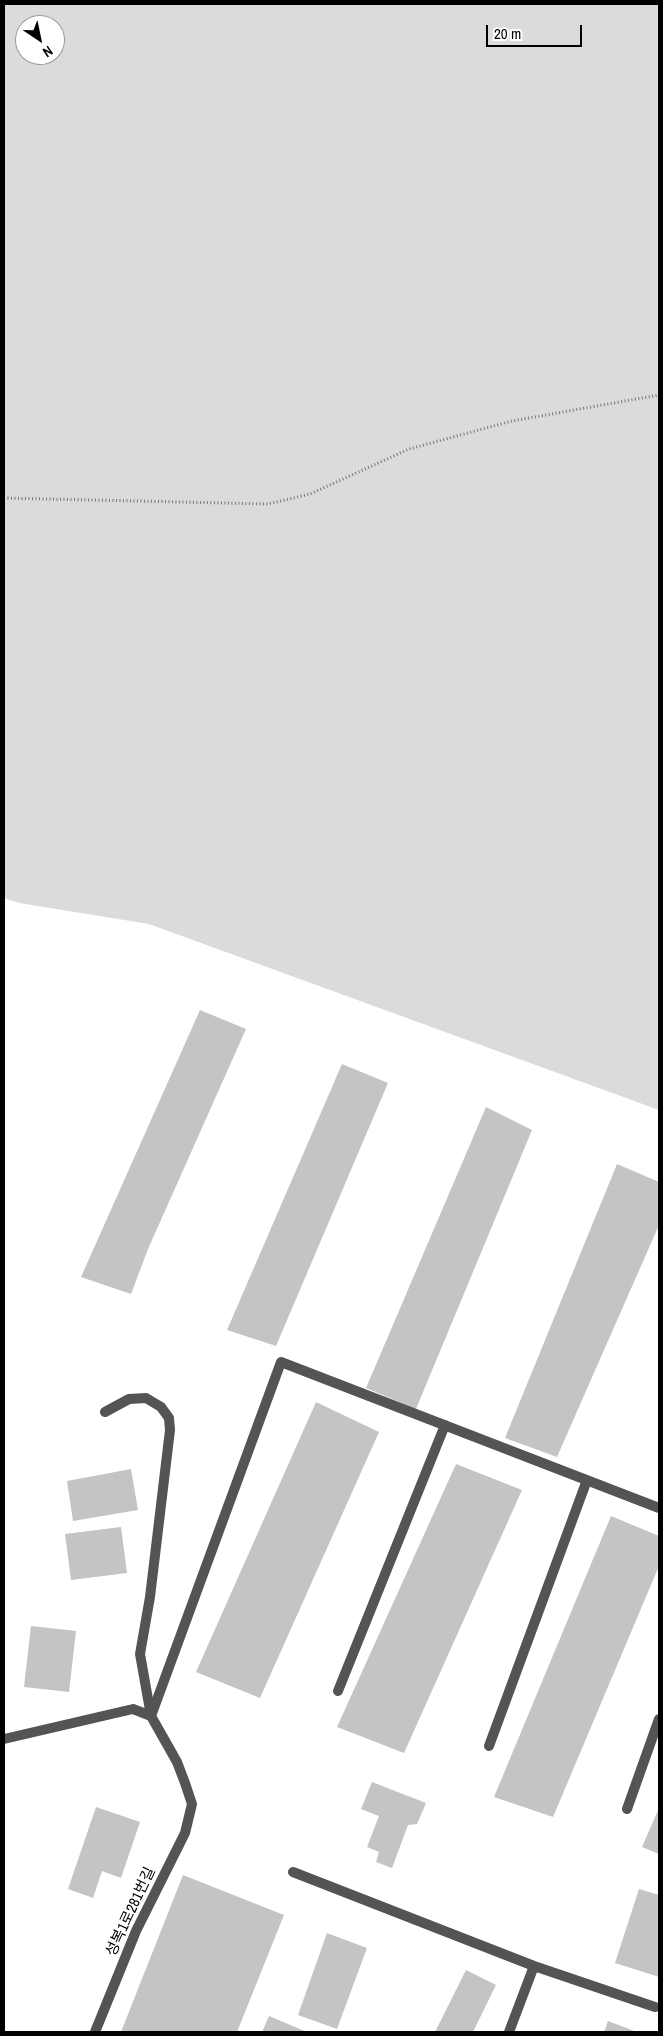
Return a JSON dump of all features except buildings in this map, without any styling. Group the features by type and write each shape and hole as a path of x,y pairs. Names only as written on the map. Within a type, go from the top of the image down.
{"street":[{"path":"151,1716 281,1362 659,1508"},
{"path":"104,1412 128,1399 146,1398 161,1407 169,1418 170,1430 150,1597 140,1654 151,1716"},
{"path":"338,1691 445,1425"},
{"path":"489,1746 587,1480"},
{"path":"4,1739 133,1709 151,1716"},
{"name":"성복1로281번길","path":"94,2032 136,1932 185,1833 192,1804 178,1762 151,1716"},
{"path":"627,1809 659,1720"},
{"path":"294,1872 534,1966 655,2007"},
{"path":"509,2032 534,1966"}],"path":[{"path":"4,498 268,504 310,494 409,449 512,421 659,395"}],"shaded area":[{"path":"4,4 659,4 659,1110 149,924 19,903 4,898"}]}
